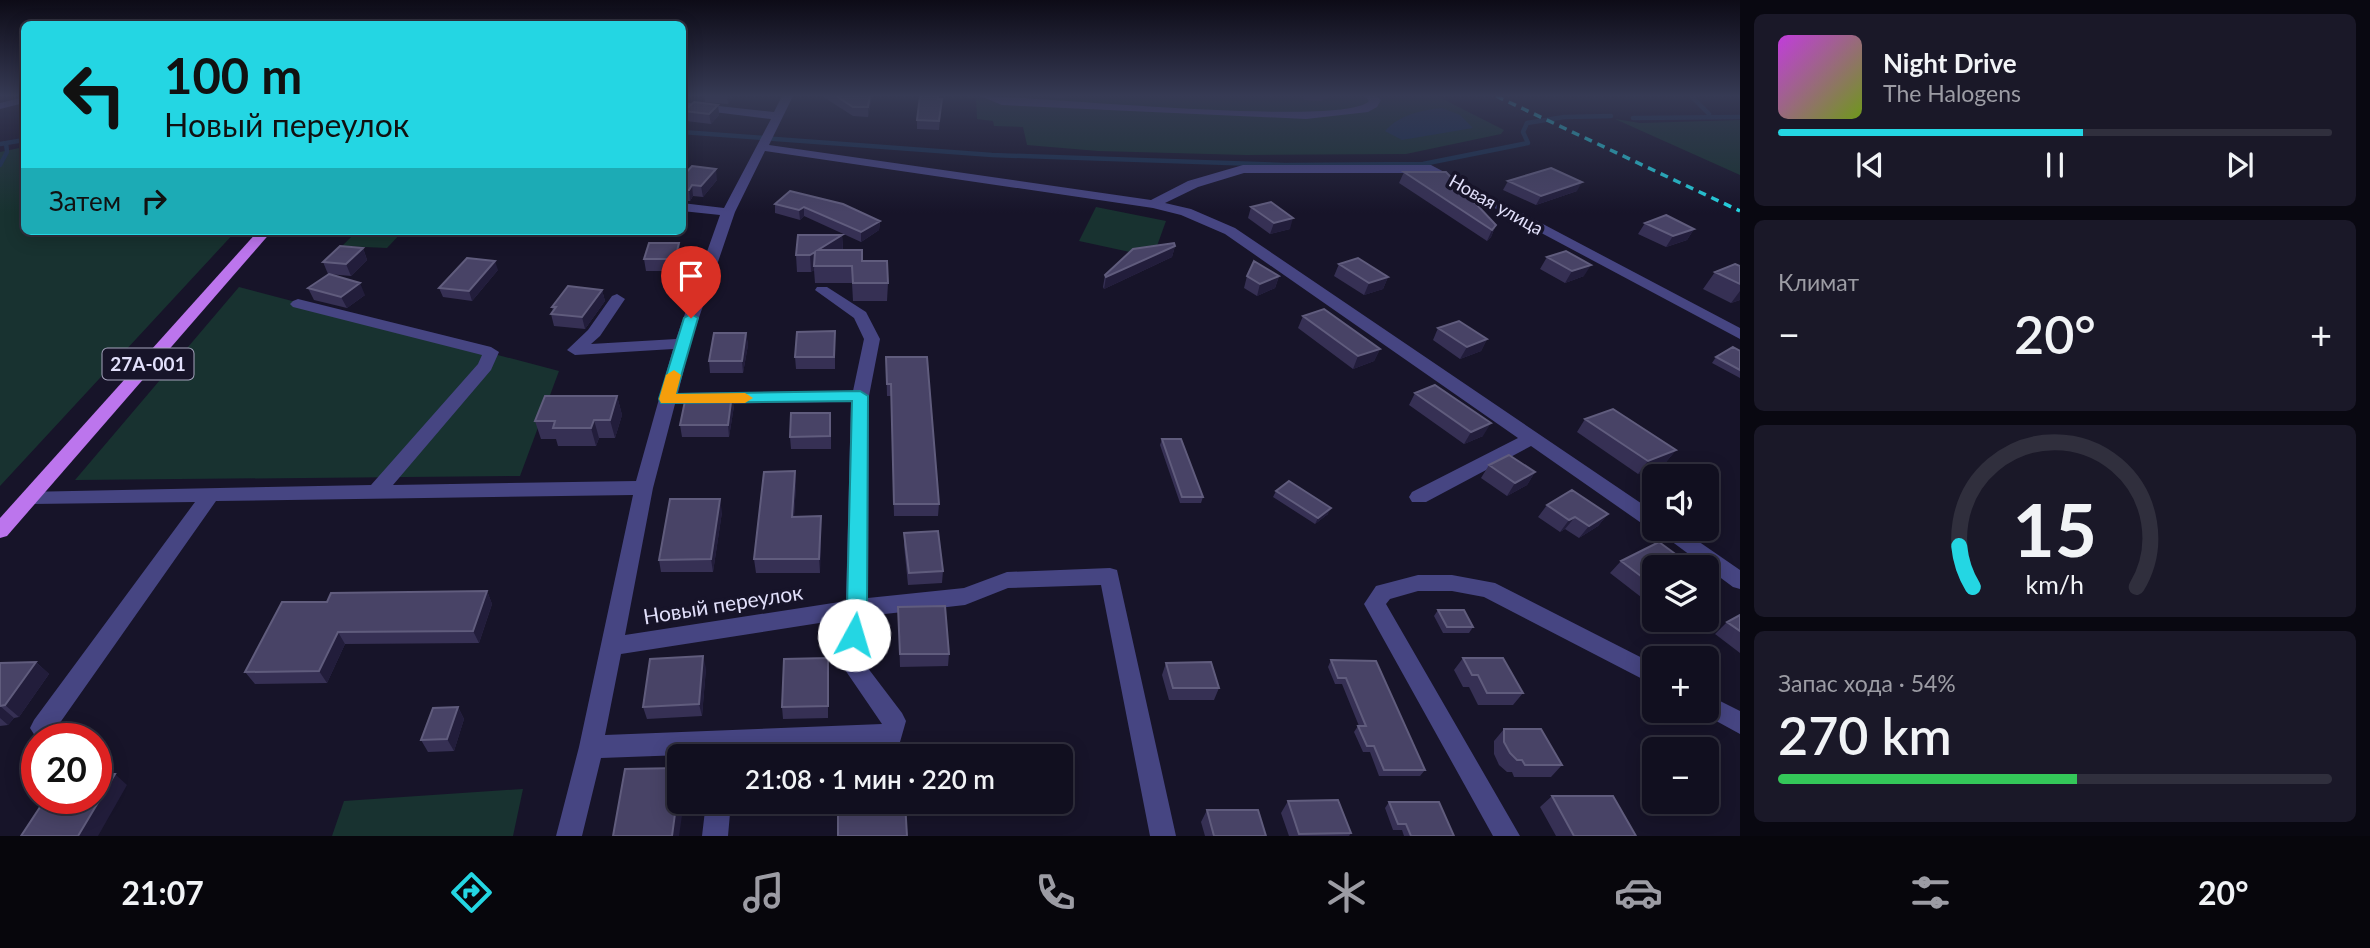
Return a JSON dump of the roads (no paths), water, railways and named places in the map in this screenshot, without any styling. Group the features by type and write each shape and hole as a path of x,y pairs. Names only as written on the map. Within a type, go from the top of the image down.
{"main road":[{"name":"27А-001","path":"0,531 261,235"}],"street":[{"path":"569,836 591,747 644,488 682,344 728,212 768,135"},
{"path":"761,147 1153,204 1186,212 1230,231 1642,514"},
{"name":"Новая улица","path":"1153,204 1193,184 1243,169 1299,167 1431,170 1740,334"},
{"path":"686,207 728,212"},
{"path":"785,744 892,734 894,721 850,662 857,608 860,396 872,339 861,315 822,290"},
{"path":"617,299 594,332 575,350 682,344"},
{"path":"298,304 491,352 485,366 376,492"},
{"path":"667,399 860,396"},
{"path":"1419,497 1532,438"},
{"path":"31,497 644,488"},
{"path":"46,723 210,495"},
{"path":"1683,541 1740,581"},
{"name":"Новый переулок","path":"611,646 857,608 965,596 1007,580 1110,576 1163,836"},
{"path":"1507,836 1375,604 1383,592 1418,583 1452,583 1488,589 1642,669"},
{"path":"1719,711 1740,723"},
{"path":"591,747 667,748"},
{"path":"715,836 718,814"}],"water":[{"path":"1393,135 1432,135 1402,140"}],"waterway":[{"path":"723,135 992,155 1285,165 1423,164 1528,143 1524,135"},
{"path":"6,143 21,140"},
{"path":"0,144 6,143"},
{"path":"0,165 7,152 6,143"}],"railway":[{"path":"1579,135 1740,211"}]}
